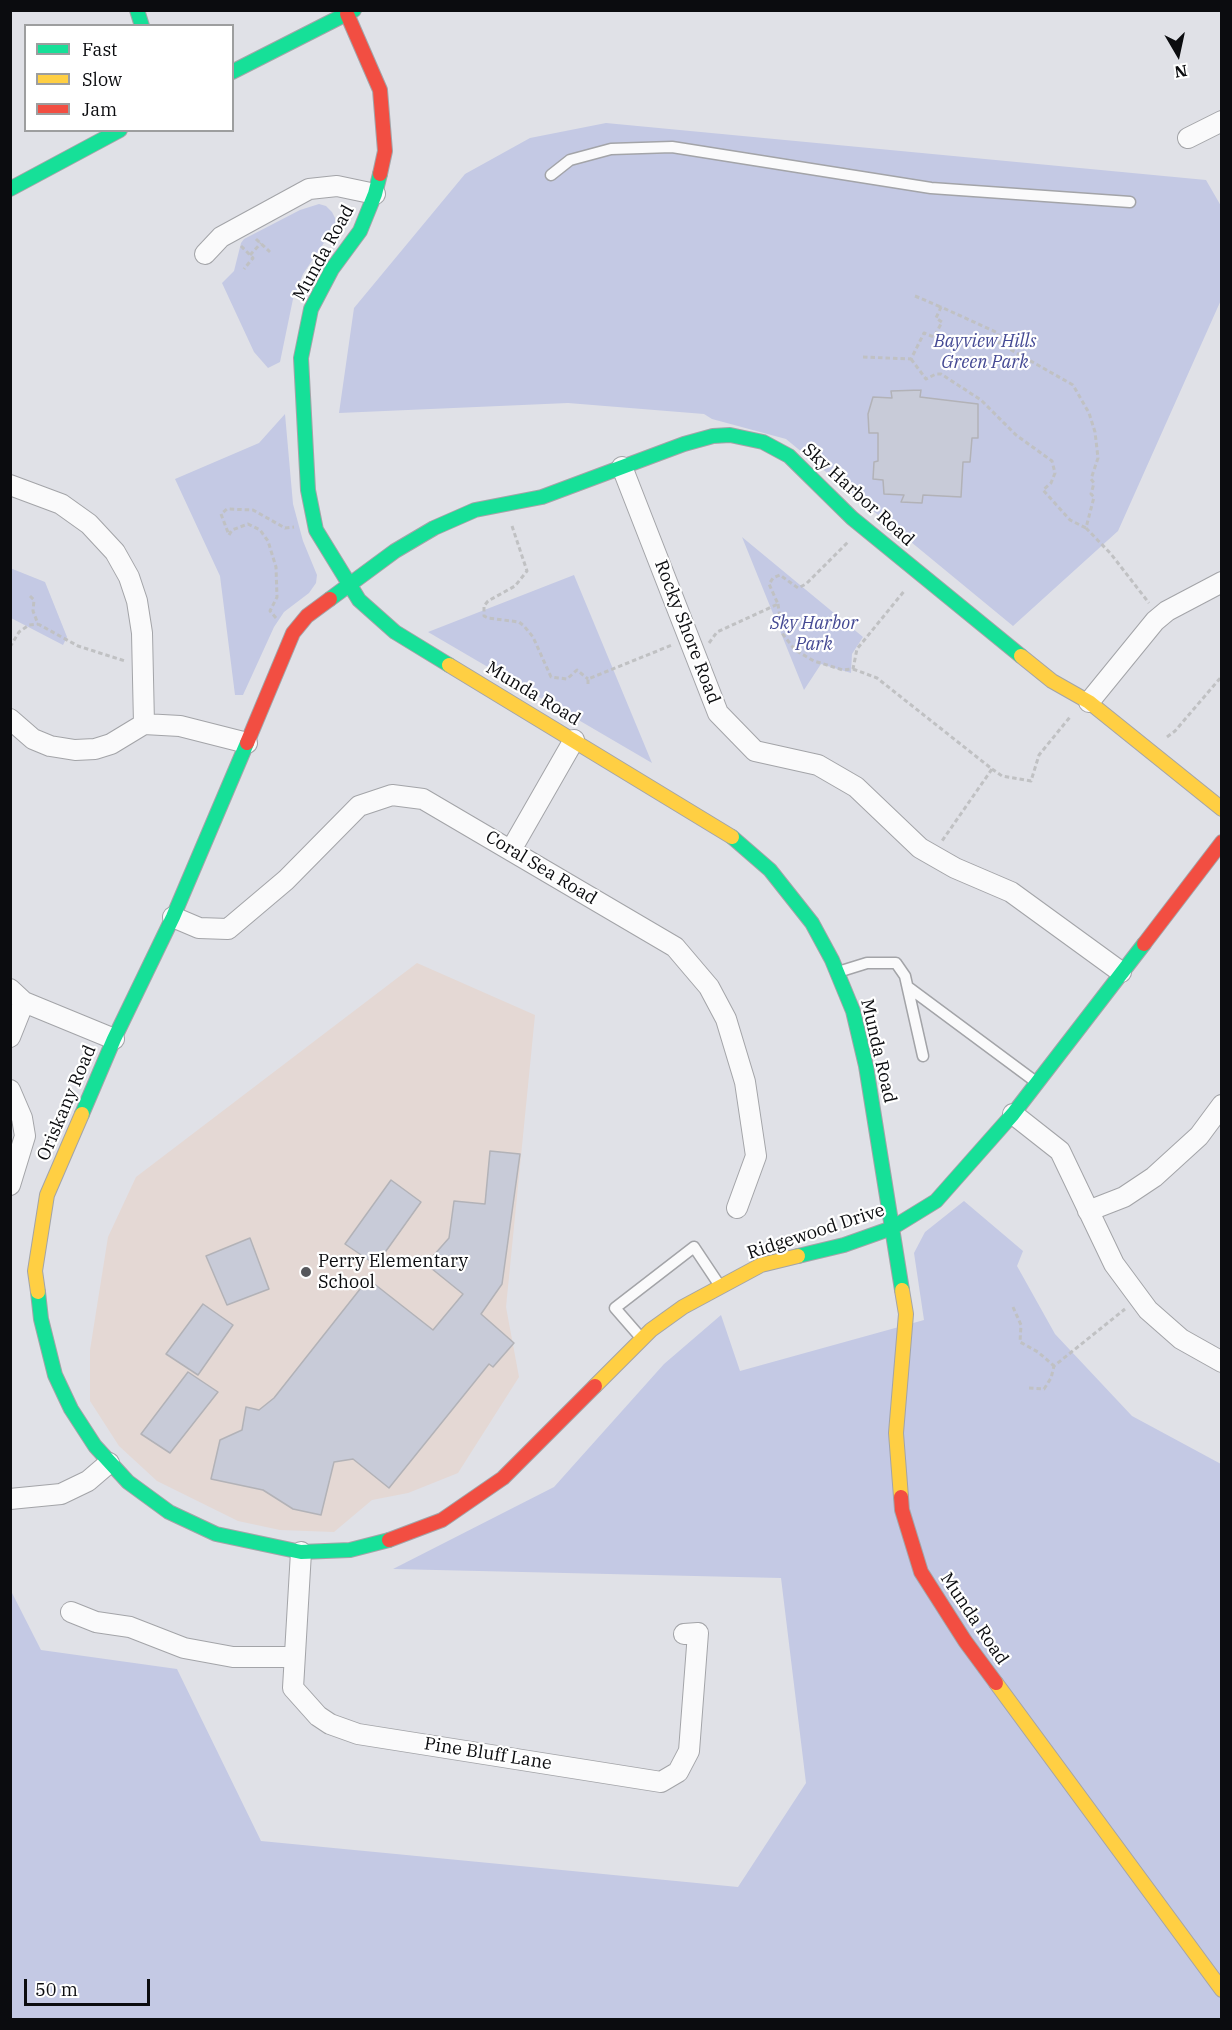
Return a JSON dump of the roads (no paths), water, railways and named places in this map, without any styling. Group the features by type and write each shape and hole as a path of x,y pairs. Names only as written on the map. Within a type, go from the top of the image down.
{"street":[{"path":"234,71 350,12"},
{"name":"Munda Road","path":"350,12 375,74 383,107 385,151 375,194 360,231 332,269 311,309 301,358 308,490 316,530 359,600 395,632 734,838 770,870 812,923 837,972 853,1011 866,1066 906,1314 897,1444 902,1510 921,1572 965,1641 1221,1990"},
{"path":"1188,138 1221,121"},
{"path":"10,189 116,132"},
{"path":"205,254 221,237 309,189 337,186 375,194"},
{"name":"Sky Harbor Road","path":"349,585 395,551 434,528 475,510 542,497 713,436 747,438 777,448 807,472 852,518 1081,707 1221,809"},
{"name":"Rocky Shore Road","path":"622,467 718,713 755,751 818,765 856,787 920,848 955,868 1011,892 1121,972"},
{"path":"10,485 61,504 89,524 120,560 137,601 142,633 144,724"},
{"path":"1081,707 1155,621 1167,611 1221,582"},
{"name":"Oriskany Road","path":"300,1552 216,1534 192,1524 148,1498 109,1463 82,1428 55,1375 41,1319 35,1271 47,1195 114,1039 173,917 293,633 307,616 349,585"},
{"path":"10,719 33,739 50,746 75,750 95,749 111,744 144,724 180,726 247,743"},
{"path":"511,850 574,740"},
{"name":"Coral Sea Road","path":"173,917 198,928 228,929 286,880 359,806 392,795 423,799 675,947 709,987 726,1019 745,1082 756,1156 737,1208"},
{"name":"Ridgewood Drive","path":"300,1552 350,1550 408,1535 442,1520 503,1478 642,1340 683,1307 761,1265 844,1245 892,1228 936,1201 1013,1114 1221,843"},
{"path":"10,1036 17,995 114,1039"},
{"path":"10,1090 22,1118 25,1136 10,1185"},
{"path":"1088,1211 1124,1197 1154,1177 1199,1136 1221,1105"},
{"path":"1013,1114 1060,1151 1114,1264 1148,1310 1181,1339 1221,1362"},
{"path":"10,1499 61,1494 88,1481 109,1463"},
{"name":"Pine Bluff Lane","path":"300,1552 293,1688 300,1699 318,1716 343,1730 662,1782 678,1772 689,1751 698,1633 684,1634"},
{"path":"71,1612 96,1622 130,1627 184,1648 233,1657 293,1657"}],"lane":[{"path":"550,175 570,160 611,149 672,147 931,188 1130,202"},
{"path":"837,972 867,963 896,963 905,976 923,1056"},
{"path":"908,987 1036,1082"},
{"path":"642,1340 615,1308 694,1247 720,1286"}],"place":[{"name":"Perry Elementary School","path":"306,1272"}],"park label":[{"name":"Bayview Hills Green Park","path":"985,352"},
{"name":"Sky Harbor Park","path":"814,634"}]}
